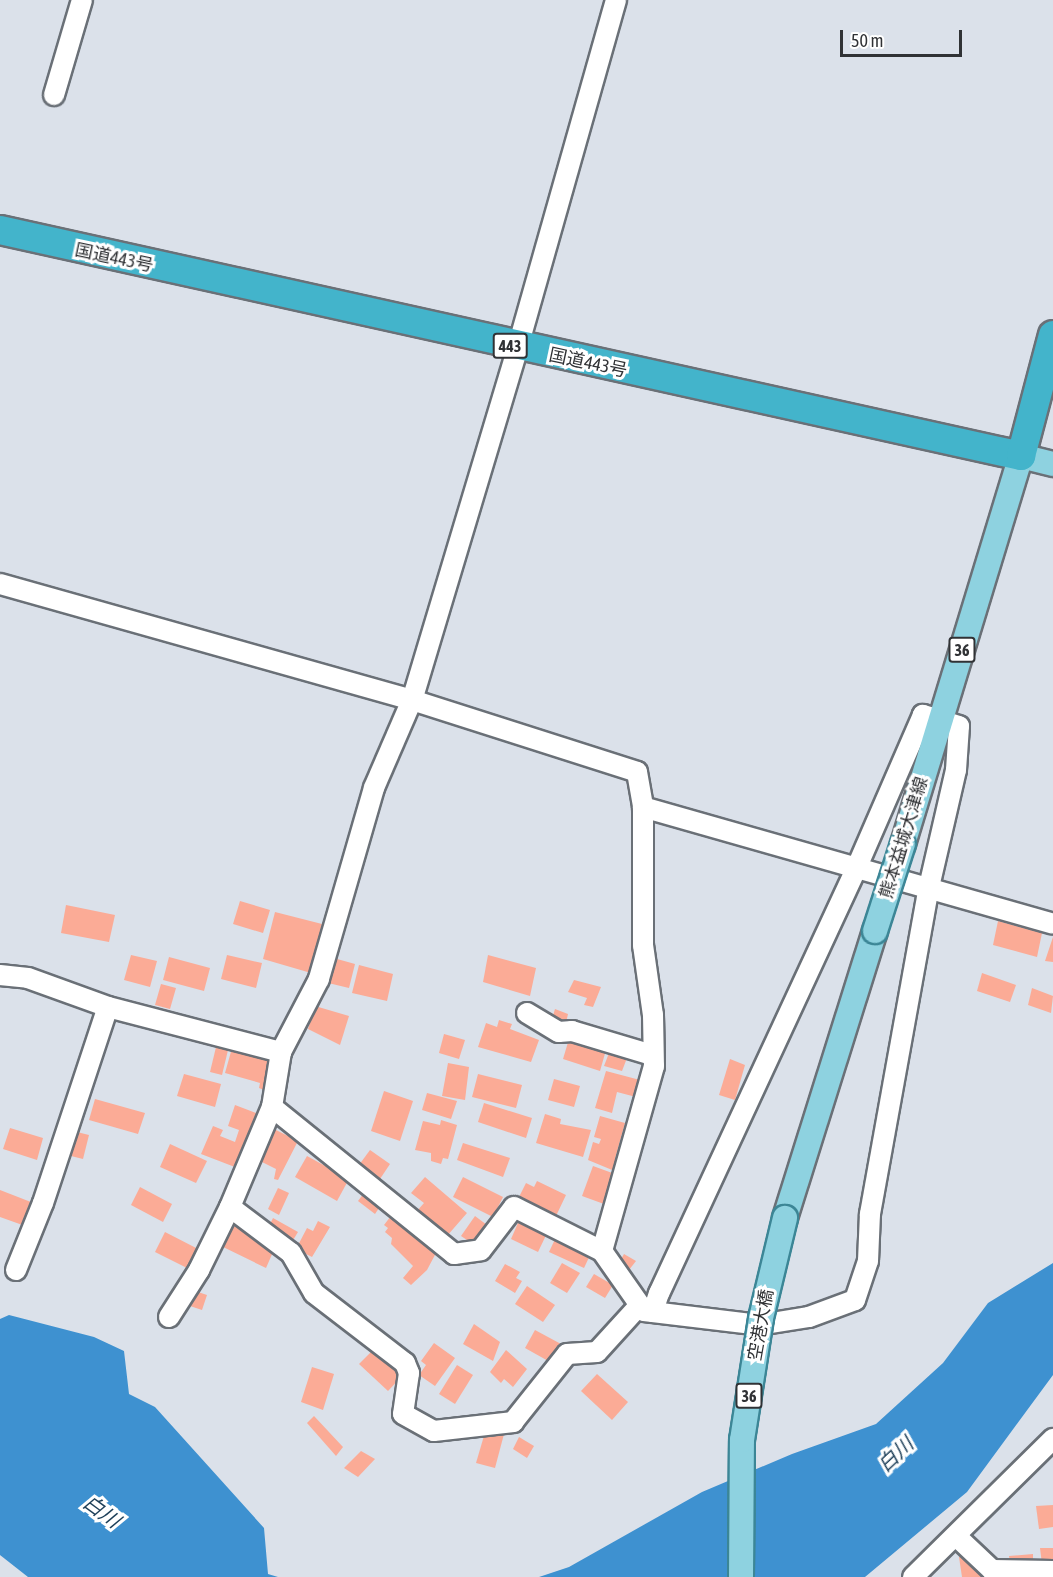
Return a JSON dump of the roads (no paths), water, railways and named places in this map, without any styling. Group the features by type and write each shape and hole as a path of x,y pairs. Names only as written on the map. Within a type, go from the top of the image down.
{"highway":[{"name":"国道443号","path":"0,230 518,347 1021,456"},
{"path":"1021,456 1053,335"}],"main road":[{"path":"1021,456 1053,464"},
{"name":"熊本益城大津線","path":"785,1218 903,844 1021,456"},
{"name":"空港大橋","path":"741,1577 742,1440 761,1318 785,1218"}],"street":[{"path":"54,95 82,0"},
{"path":"169,1317 200,1270 230,1207 272,1107 281,1052 319,980 374,788 412,700 518,347 616,0"},
{"path":"0,584 412,700 637,772 643,807 643,945 653,1016 654,1066 602,1251"},
{"path":"230,1207 291,1253 314,1293 405,1363 409,1373 403,1414 434,1431 513,1422 567,1354 597,1352 646,1310 659,1293 857,867 922,715 959,726 956,770 929,887 870,1215 868,1261 855,1300 809,1317 759,1325 646,1310 602,1251 514,1207 481,1250 454,1254 272,1107"},
{"path":"643,807 1053,924"},
{"path":"0,975 28,978 108,1008 281,1052"},
{"path":"16,1270 47,1193 108,1008"},
{"path":"527,1013 559,1032 572,1031 652,1055"},
{"path":"913,1577 1053,1439"},
{"path":"956,1536 972,1547 992,1570 1053,1571"}],"water":[{"name":"白川","path":"1053,1263 1053,1375 967,1492 865,1577 539,1577 569,1567 702,1492 792,1454 876,1424 943,1363 988,1303"},
{"name":"白川","path":"9,1315 94,1337 124,1351 129,1394 155,1407 264,1528 268,1574 278,1577 28,1577 0,1555 0,1319"}]}
